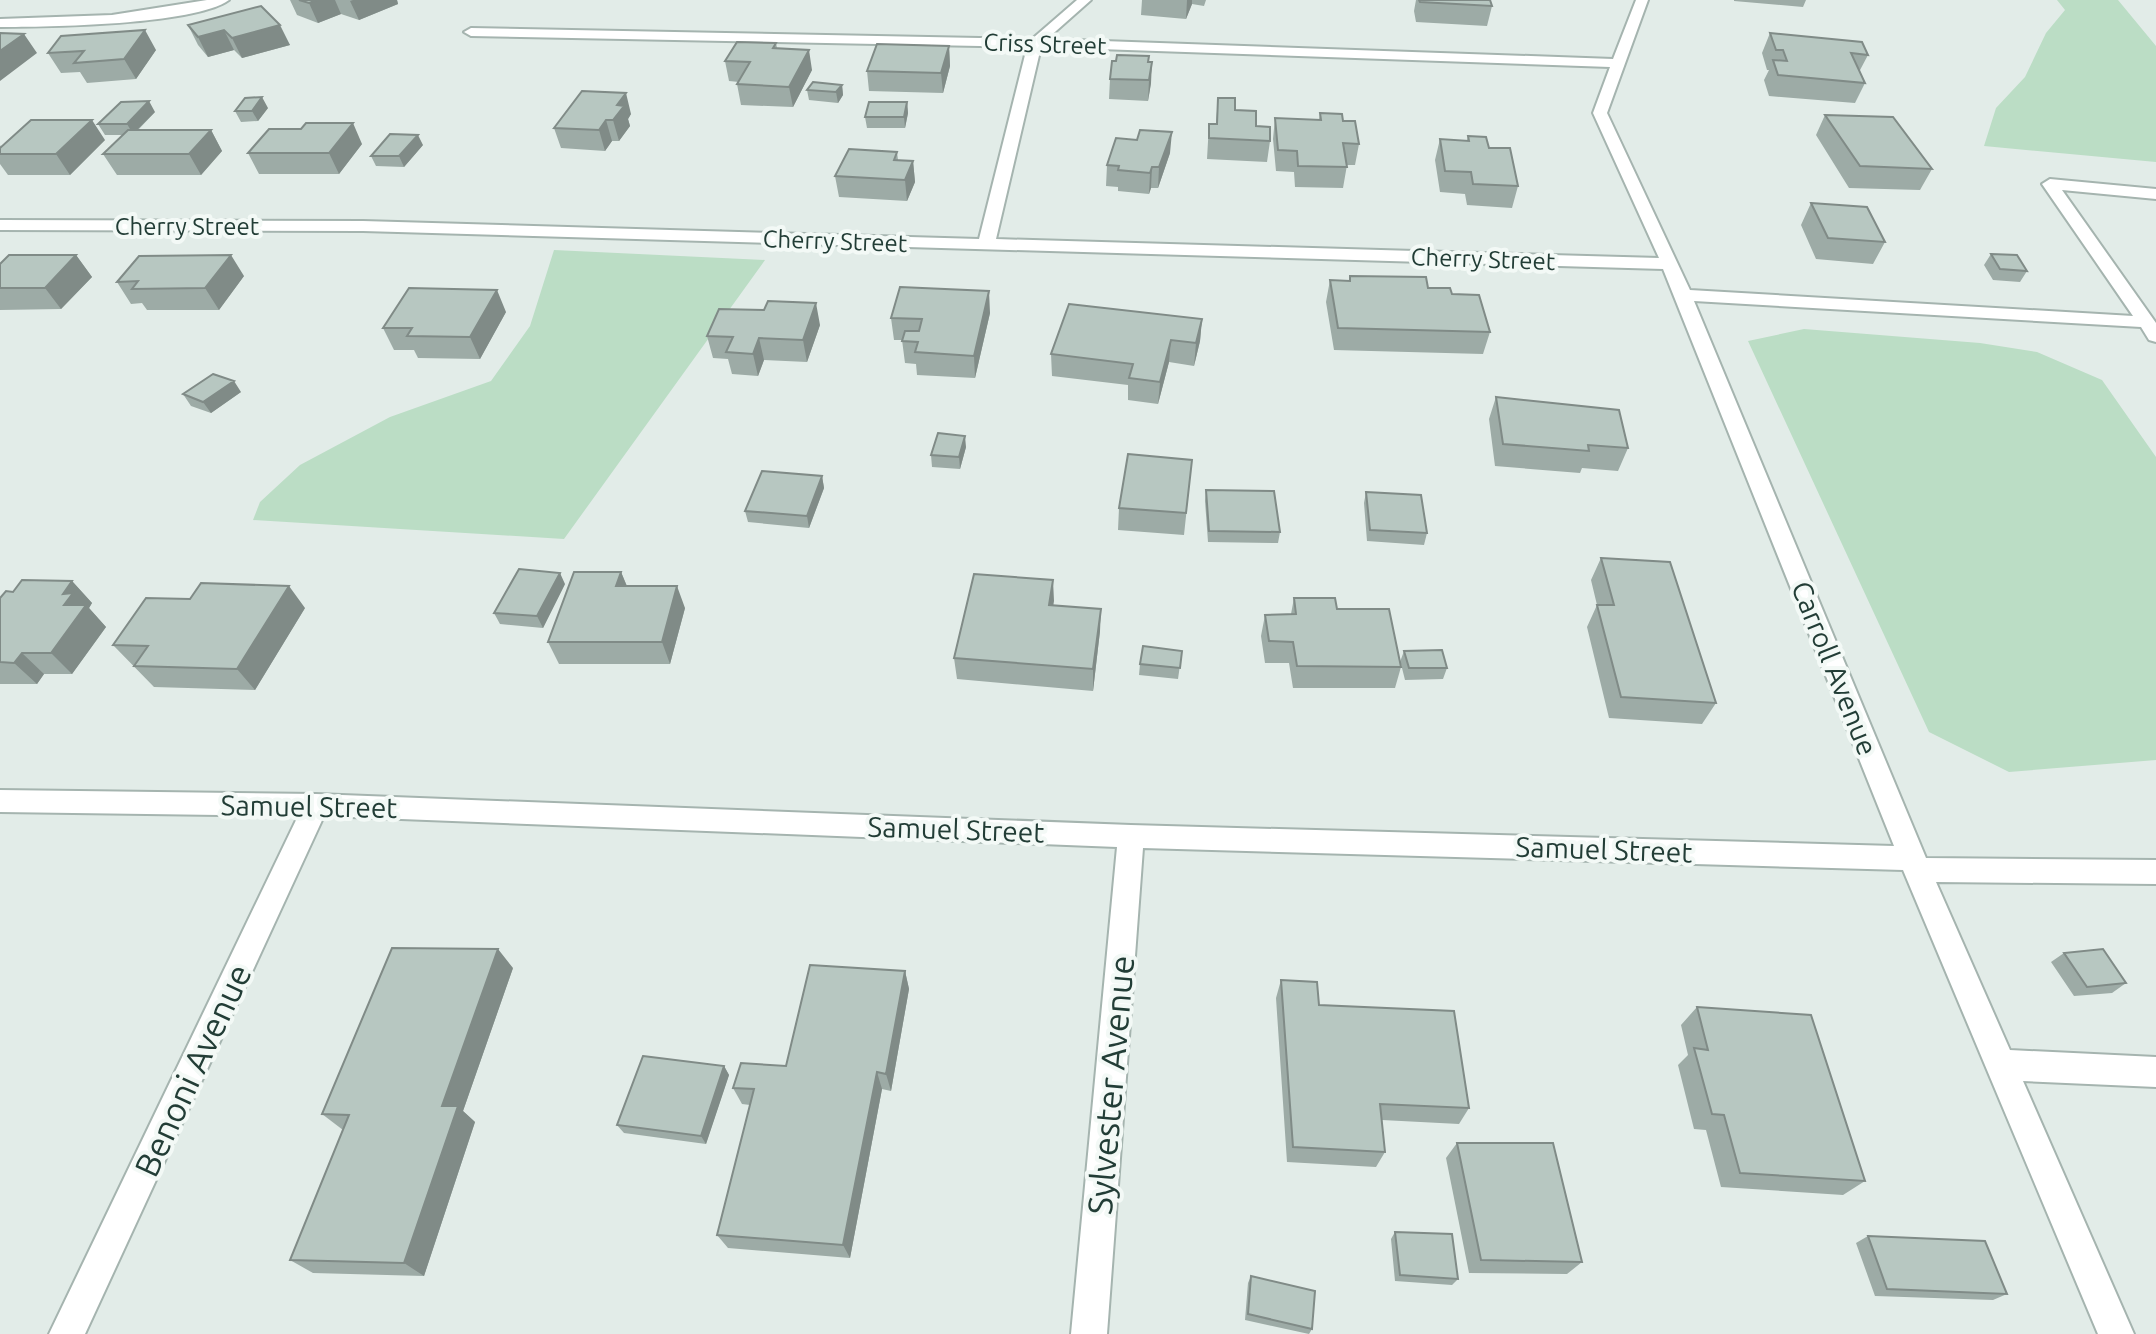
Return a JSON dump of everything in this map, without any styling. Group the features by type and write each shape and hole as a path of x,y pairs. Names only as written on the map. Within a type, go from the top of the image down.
{"street":[{"path":"0,23 72,23 169,11 223,0"},
{"path":"986,246 1035,43 1085,0"},
{"name":"Carroll Avenue","path":"1642,0 1600,113 1670,264 1915,864 2116,1334"},
{"name":"Criss Street","path":"471,32 1035,43 1620,63"},
{"path":"2148,320 2050,184 2153,197"},
{"name":"Cherry Street","path":"0,225 363,226 1670,264"},
{"path":"1682,295 2148,320"},
{"name":"Samuel Street","path":"0,801 316,805 2156,872"},
{"name":"Benoni Avenue","path":"67,1334 316,805"},
{"name":"Sylvester Avenue","path":"1089,1334 1131,836"},
{"path":"2001,1065 2156,1072"}],"green space":[{"path":"2057,0 2118,0 2156,46 2156,162 1984,146 1996,108 2025,77 2046,33 2065,10"},
{"path":"554,250 765,260 564,539 253,520 260,502 300,465 390,417 491,381 530,326"},
{"path":"1804,329 1980,343 2037,352 2102,380 2156,457 2156,760 2009,772 1929,732 1748,341"}],"building":[{"path":"1490,0 1492,6 1420,2"},
{"path":"261,6 280,25 232,38 224,30 198,37 188,25"},
{"path":"145,30 124,59 74,63 84,51 48,53 61,36"},
{"path":"0,33 24,34 0,51"},
{"path":"1770,33 1862,42 1868,55 1851,53 1865,83 1778,75 1773,60 1787,61 1783,50 1776,50"},
{"path":"737,42 776,43 773,48 809,50 789,87 737,84 750,62 725,61"},
{"path":"877,44 949,46 941,73 867,71"},
{"path":"1117,55 1149,56 1148,62 1152,62 1149,80 1110,79 1112,61 1116,61"},
{"path":"813,82 842,85 836,92 807,90"},
{"path":"582,91 626,93 617,105 624,106 613,120 606,120 599,130 554,128"},
{"path":"262,97 252,111 235,111 245,98"},
{"path":"1218,98 1235,98 1235,110 1256,111 1256,126 1270,127 1270,141 1209,138 1209,124 1217,124"},
{"path":"149,101 127,124 98,124 121,102"},
{"path":"869,102 907,102 904,117 865,117"},
{"path":"1320,113 1342,114 1343,121 1355,121 1359,144 1343,143 1347,167 1298,166 1297,151 1278,150 1275,118 1321,120"},
{"path":"1825,115 1893,117 1932,169 1860,166"},
{"path":"31,120 92,120 56,154 0,154 0,148"},
{"path":"306,123 353,123 329,153 248,153 269,129 301,129"},
{"path":"128,130 211,130 189,154 103,154"},
{"path":"1140,130 1172,132 1159,167 1152,167 1150,173 1118,170 1119,166 1107,165 1116,138 1137,140"},
{"path":"390,134 418,135 399,156 371,156"},
{"path":"1468,136 1486,137 1489,148 1510,148 1518,186 1473,184 1471,172 1445,171 1440,139 1469,141"},
{"path":"849,149 897,152 894,160 913,161 905,180 835,176"},
{"path":"1811,203 1867,207 1885,242 1828,238"},
{"path":"1991,254 2017,255 2027,271 2000,269"},
{"path":"9,255 76,255 45,288 0,288 0,264"},
{"path":"231,255 205,288 132,289 138,281 117,282 139,256"},
{"path":"1350,276 1426,277 1428,288 1450,288 1452,294 1479,295 1490,332 1338,328 1330,280 1350,281"},
{"path":"900,287 989,291 974,356 915,352 918,342 902,341 905,331 919,331 922,319 891,318"},
{"path":"409,288 497,290 470,337 407,336 412,328 383,328"},
{"path":"768,301 816,303 803,340 759,338 753,354 726,352 733,337 707,336 719,309 764,310"},
{"path":"1069,304 1202,319 1196,343 1171,340 1160,382 1129,378 1133,364 1051,354"},
{"path":"213,374 234,381 203,402 183,394"},
{"path":"1496,397 1619,410 1628,448 1588,445 1589,451 1503,444"},
{"path":"938,433 965,436 959,457 931,455"},
{"path":"1128,454 1192,460 1186,513 1119,508"},
{"path":"762,471 822,476 807,516 745,511"},
{"path":"1206,490 1274,491 1280,532 1209,531"},
{"path":"1366,492 1421,495 1427,533 1370,530"},
{"path":"1601,558 1670,562 1716,703 1621,697 1597,605 1614,605"},
{"path":"519,569 560,573 537,616 494,613"},
{"path":"574,572 621,572 616,586 677,586 662,642 548,642"},
{"path":"974,574 1053,580 1049,605 1101,609 1093,669 954,658"},
{"path":"22,580 72,581 63,594 73,593 64,605 86,605 51,653 22,653 14,663 0,662 0,598 6,591 13,592"},
{"path":"201,583 289,586 237,669 134,666 148,646 113,645 146,598 190,599"},
{"path":"1294,598 1335,598 1337,609 1389,609 1401,667 1297,666 1293,642 1269,641 1265,615 1296,614"},
{"path":"1143,646 1182,651 1180,668 1140,664"},
{"path":"1442,650 1447,668 1409,668 1404,651"},
{"path":"392,948 498,949 442,1106 458,1106 404,1263 290,1260 349,1115 322,1114"},
{"path":"2103,949 2126,983 2087,987 2064,953"},
{"path":"810,965 905,971 886,1074 877,1072 843,1245 717,1235 754,1089 733,1088 741,1063 786,1066"},
{"path":"1281,980 1317,982 1319,1005 1454,1011 1469,1108 1380,1104 1385,1152 1293,1147"},
{"path":"1697,1007 1811,1015 1865,1181 1740,1173 1724,1115 1712,1114 1694,1048 1708,1050"},
{"path":"643,1056 724,1066 701,1136 617,1125"},
{"path":"1457,1143 1553,1143 1582,1262 1481,1260"},
{"path":"1395,1232 1452,1234 1458,1279 1400,1275"},
{"path":"1868,1236 1985,1241 2007,1294 1887,1289"},
{"path":"1251,1276 1315,1291 1312,1329 1248,1314"}]}
